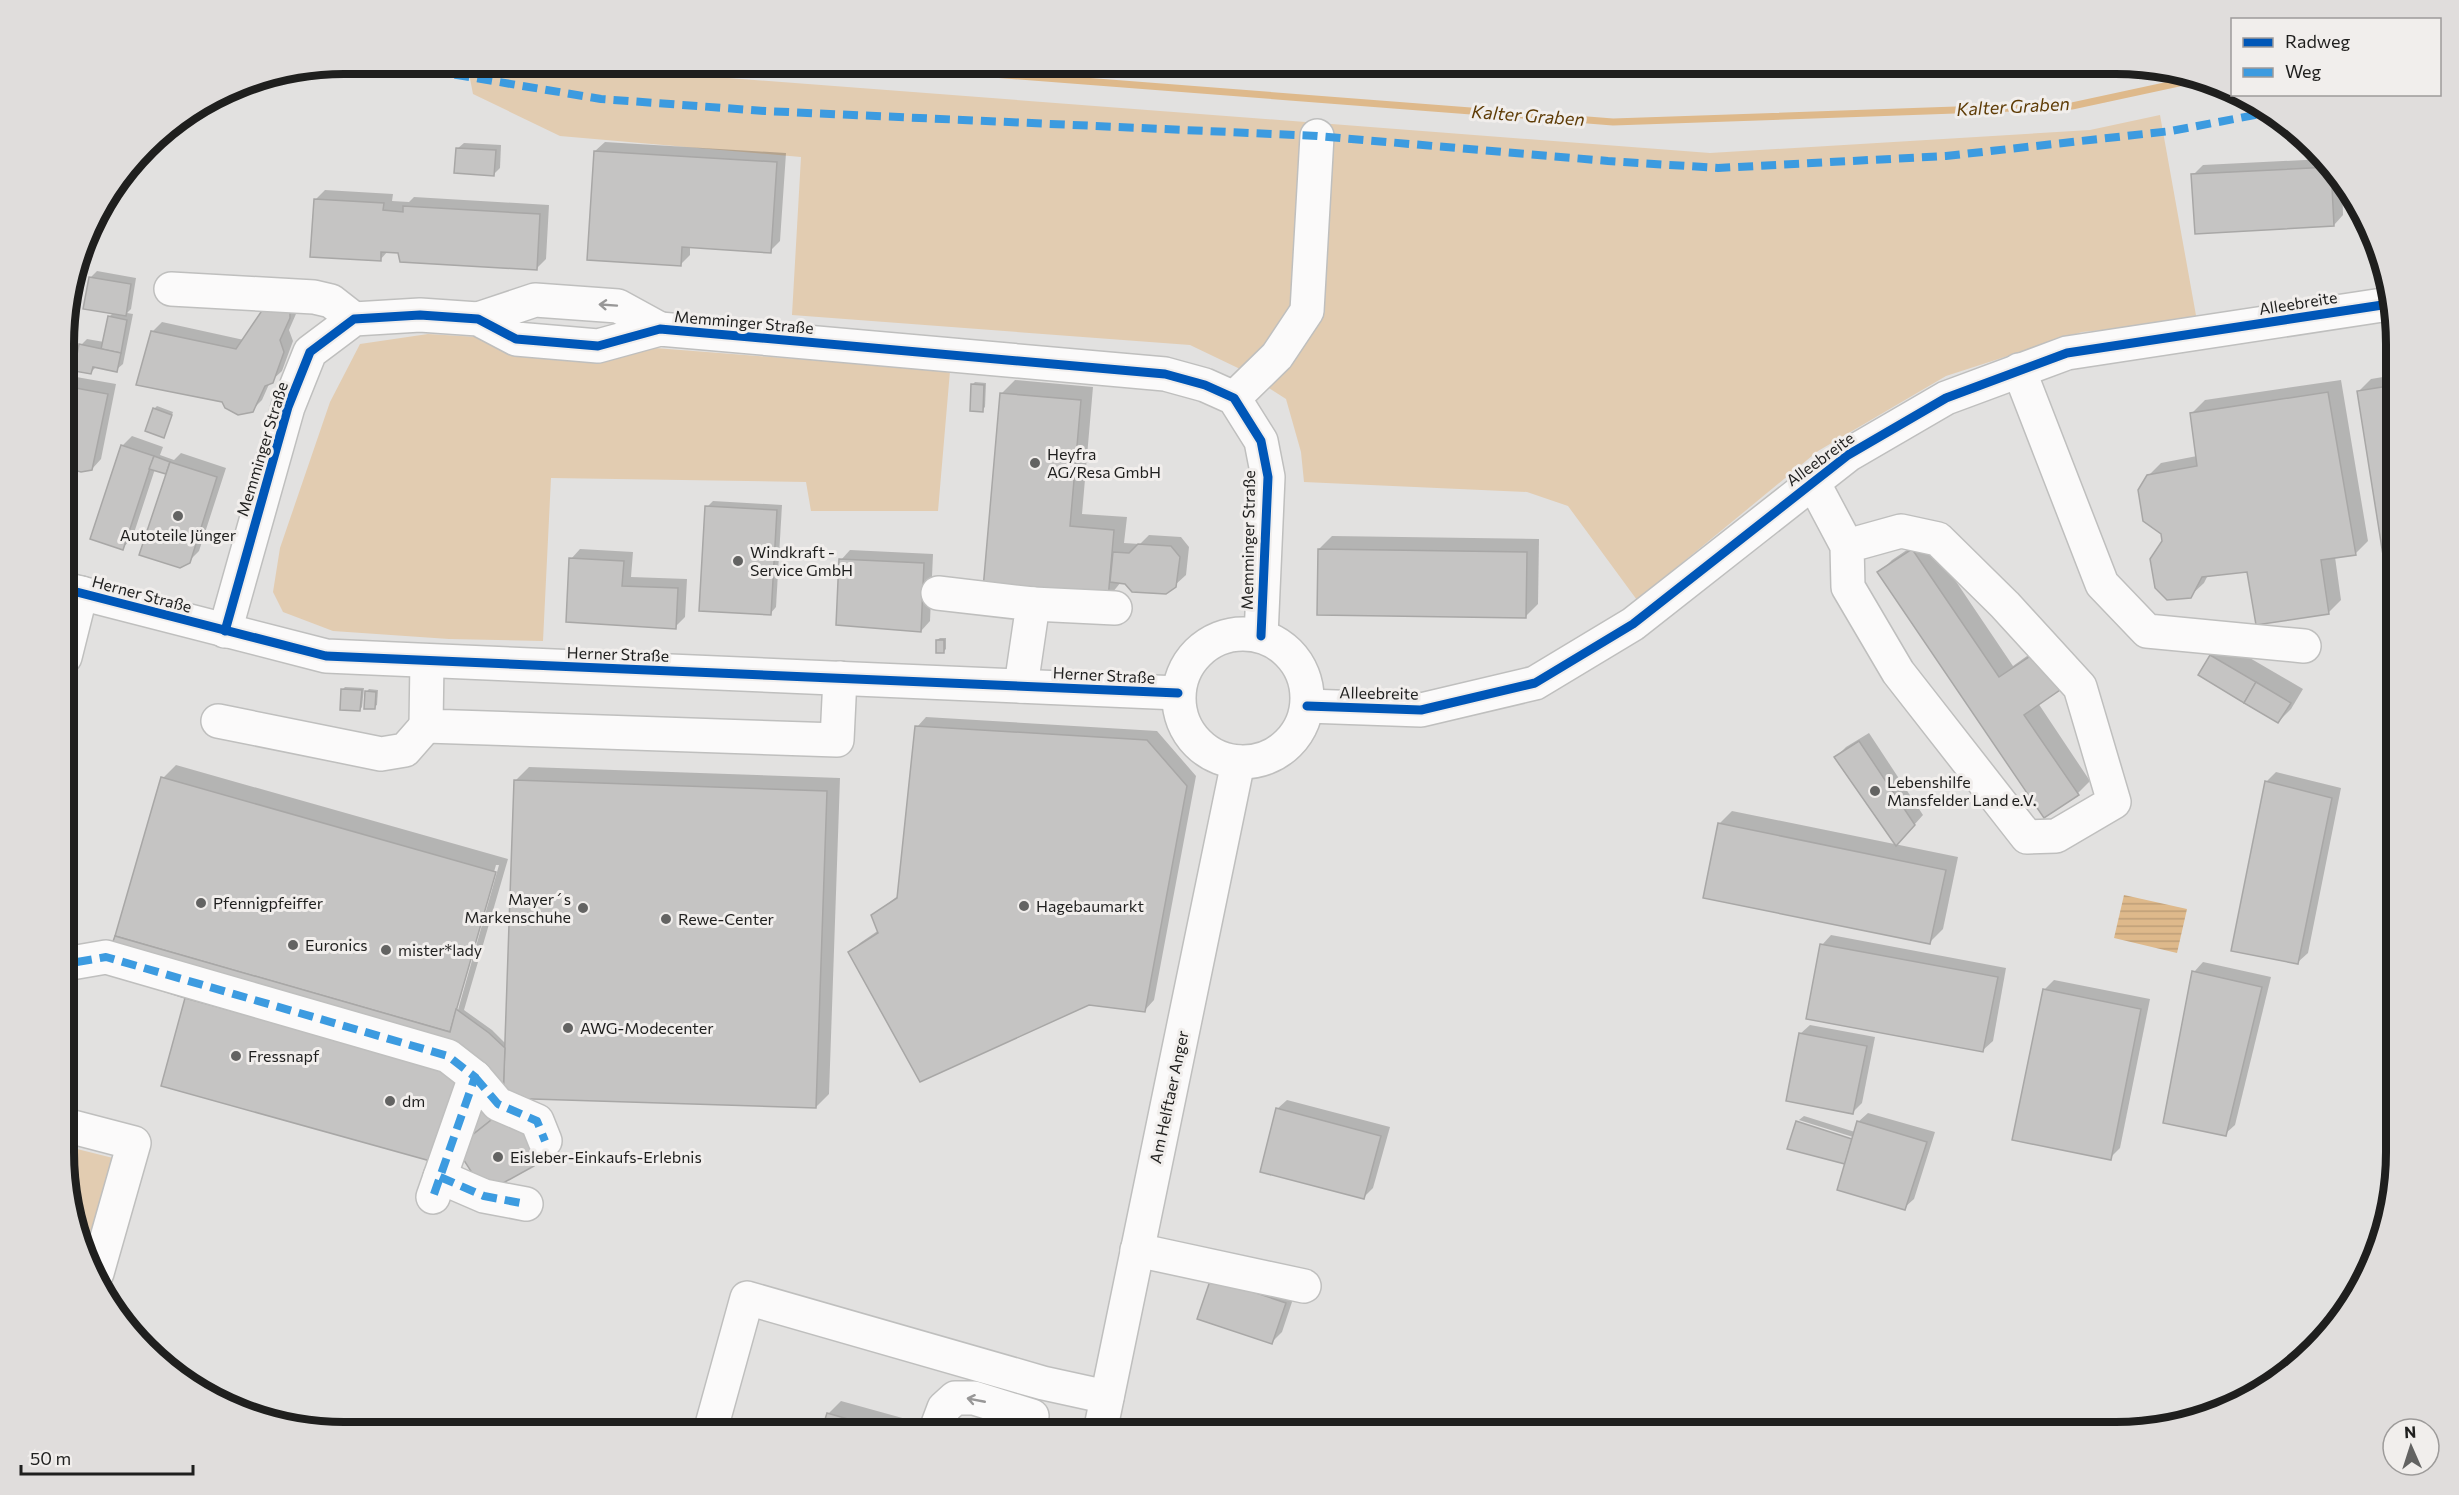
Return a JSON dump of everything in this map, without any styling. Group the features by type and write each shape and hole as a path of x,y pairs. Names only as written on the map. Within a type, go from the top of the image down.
{"street":[{"path":"1234,398 1277,356 1307,311 1317,136"},
{"path":"171,290 314,297 331,302 354,319"},
{"name":"Memminger Straße","path":"225,632 288,407 310,352 354,319 420,315 478,320 535,300 618,306 660,330 1165,374 1205,385 1234,398 1260,441 1268,477 1261,636"},
{"name":"Alleebreite","path":"1307,706 1421,710 1535,683 1633,624 1848,455 1946,398 2019,370 2067,353 2382,305"},
{"path":"2019,370 2102,584 2146,631 2304,646"},
{"path":"1813,482 1847,546 1848,587 1898,672 2027,837 2056,836 2114,802 2080,687 2005,605 1938,539 1900,531 1847,546"},
{"name":"Herner Straße","path":"74,591 326,657 1178,693"},
{"path":"938,592 1033,604 1115,608"},
{"path":"1021,686 1033,604"},
{"path":"1236,634 1261,636 1277,643 1291,655 1301,670 1307,688 1307,706 1302,725 1291,741 1276,753 1258,761 1238,762 1214,755 1194,740 1179,710 1178,693 1181,677 1199,650 1213,641 1236,634"},
{"path":"218,721 381,754 405,750 426,726 427,661"},
{"path":"426,726 837,740 840,678"},
{"name":"Am Helftaer Anger","path":"1102,1422 1238,762"},
{"path":"76,962 106,957 448,1056 475,1077 498,1104 537,1121 545,1141"},
{"path":"475,1077 436,1187 526,1204"},
{"path":"74,1127 134,1143 99,1266"},
{"path":"1137,1250 1304,1286"},
{"path":"713,1422 747,1298 1053,1386 1107,1397"},
{"path":"939,1422 944,1408 955,1398 974,1398 1032,1416"}],"shaded area":[{"path":"469,74 677,74 1710,153 2090,130 2160,115 2197,321 2082,332 1946,376 1818,451 1637,600 1568,506 1527,492 1304,482 1301,452 1286,399 1238,368 1190,345 792,315 801,157 560,136 473,94"},
{"path":"428,334 655,348 950,371 938,511 811,511 806,482 551,478 543,641 449,639 333,631 283,612 273,592 280,548 330,402 360,344"},
{"path":"2124,895 2187,909 2177,953 2114,938"},
{"path":"74,1148 129,1162 99,1266 88,1239 79,1204 74,1170"}],"building":[{"path":"456,148 496,150 494,176 454,173"},
{"path":"594,151 777,162 771,253 682,247 681,266 587,260"},
{"path":"2321,168 2332,181 2334,226 2195,234 2191,174"},
{"path":"314,199 384,203 383,210 403,212 403,206 540,214 537,270 400,262 398,253 381,252 381,261 310,257"},
{"path":"89,277 131,284 126,316 83,309"},
{"path":"265,306 290,310 290,318 280,340 284,352 273,383 265,386 253,412 238,415 225,408 222,402 136,385 151,331 236,349"},
{"path":"108,316 127,320 121,353 101,349"},
{"path":"79,344 121,353 117,372 93,367 91,374 74,371"},
{"path":"971,384 984,385 983,412 970,411"},
{"path":"2386,386 2386,554 2383,555 2357,391"},
{"path":"74,388 108,394 92,470 81,472 74,470"},
{"path":"2328,392 2356,555 2321,560 2329,614 2256,625 2247,572 2202,577 2191,598 2167,600 2155,588 2150,559 2162,541 2161,534 2143,521 2138,490 2147,475 2197,466 2190,413"},
{"name":"Heyfra AG/Resa GmbH","path":"1000,393 1081,400 1070,526 1114,530 1108,599 983,589"},
{"path":"153,408 172,415 164,438 145,431"},
{"path":"121,445 154,456 123,550 90,539"},
{"path":"154,456 170,462 166,474 149,469"},
{"name":"Autoteile Jünger","path":"170,462 217,477 190,563 180,568 139,555"},
{"name":"Windkraft - Service GmbH","path":"705,506 777,510 771,615 699,611"},
{"path":"1138,544 1171,546 1180,557 1176,587 1166,594 1132,592 1125,584 1110,582 1113,552 1129,553"},
{"path":"1318,549 1527,552 1526,618 1317,615"},
{"path":"1912,549 1999,677 2035,653 2060,690 2024,715 2079,795 2044,818 1877,572"},
{"path":"569,558 624,561 622,586 678,588 676,629 566,622"},
{"path":"839,559 924,563 921,632 836,625"},
{"path":"936,640 944,640 944,653 936,653"},
{"path":"2210,655 2256,682 2244,703 2198,675"},
{"path":"2256,682 2291,703 2278,723 2244,703"},
{"path":"341,689 362,690 360,711 340,710"},
{"path":"365,691 376,692 375,709 364,709"},
{"name":"Hagebaumarkt","path":"915,726 1147,740 1187,786 1145,1012 1089,1005 920,1082 848,952 878,933 871,915 897,898"},
{"name":"Lebenshilfe Mansfelder Land e.V.","path":"1859,741 1915,825 1896,846 1834,757"},
{"path":"161,777 496,872 450,1032 115,936"},
{"name":"Rewe-Center","path":"514,780 827,791 816,1108 503,1098"},
{"path":"2265,781 2332,798 2298,964 2231,951"},
{"path":"1718,823 1946,870 1930,944 1703,898"},
{"path":"115,936 450,1032 456,1009 505,1048 503,1098 500,1113 456,1148 459,1073 185,998 102,971"},
{"path":"1820,944 1998,977 1983,1052 1806,1019"},
{"path":"2192,971 2262,987 2226,1136 2163,1123"},
{"path":"2043,989 2141,1009 2111,1160 2012,1140"},
{"path":"185,998 459,1073 434,1162 161,1086"},
{"path":"1799,1033 1867,1046 1853,1114 1786,1101"},
{"path":"1276,1108 1381,1136 1364,1199 1260,1172"},
{"name":"Eisleber-Einkaufs-Erlebnis","path":"500,1113 534,1127 534,1166 485,1193 456,1148"},
{"path":"1796,1121 1852,1139 1845,1164 1787,1149"},
{"path":"1857,1121 1927,1142 1905,1210 1837,1190"},
{"path":"1211,1278 1286,1303 1272,1344 1197,1319"},
{"path":"827,1413 858,1422 824,1422"}],"waterway":[{"name":"Kalter Graben","path":"993,74 1613,122 2072,106 2182,82"}],"marked path":[{"path":"446,74 601,99 765,111 1317,136 1718,168 1946,156 2171,131 2258,114"},
{"path":"77,962 106,957 448,1056 475,1077 433,1197"},
{"path":"475,1077 498,1104 537,1121 545,1141"},
{"path":"440,1177 484,1196 526,1204"}],"cycle path":[{"path":"1307,706 1421,710 1535,683 1633,624 1848,455 1946,398 2067,353 2382,305"},
{"path":"225,631 288,407 310,352 354,319 420,315 478,319 516,339 598,346 660,329 1165,374 1205,385 1234,398 1261,441 1268,477 1261,636"},
{"path":"74,591 326,656 1178,693"}],"place":[{"name":"Heyfra AG/Resa GmbH","path":"1035,463"},
{"name":"Autoteile Jünger","path":"178,516"},
{"name":"Windkraft - Service GmbH","path":"738,561"},
{"name":"Lebenshilfe Mansfelder Land e.V.","path":"1875,791"},
{"name":"Pfennigpfeiffer","path":"201,903"},
{"name":"Hagebaumarkt","path":"1024,906"},
{"name":"Mayer´s Markenschuhe","path":"583,908"},
{"name":"Rewe-Center","path":"666,919"},
{"name":"Euronics","path":"293,945"},
{"name":"mister*lady","path":"386,950"},
{"name":"AWG-Modecenter","path":"568,1028"},
{"name":"Fressnapf","path":"236,1056"},
{"name":"dm","path":"390,1101"},
{"name":"Eisleber-Einkaufs-Erlebnis","path":"498,1157"}]}
